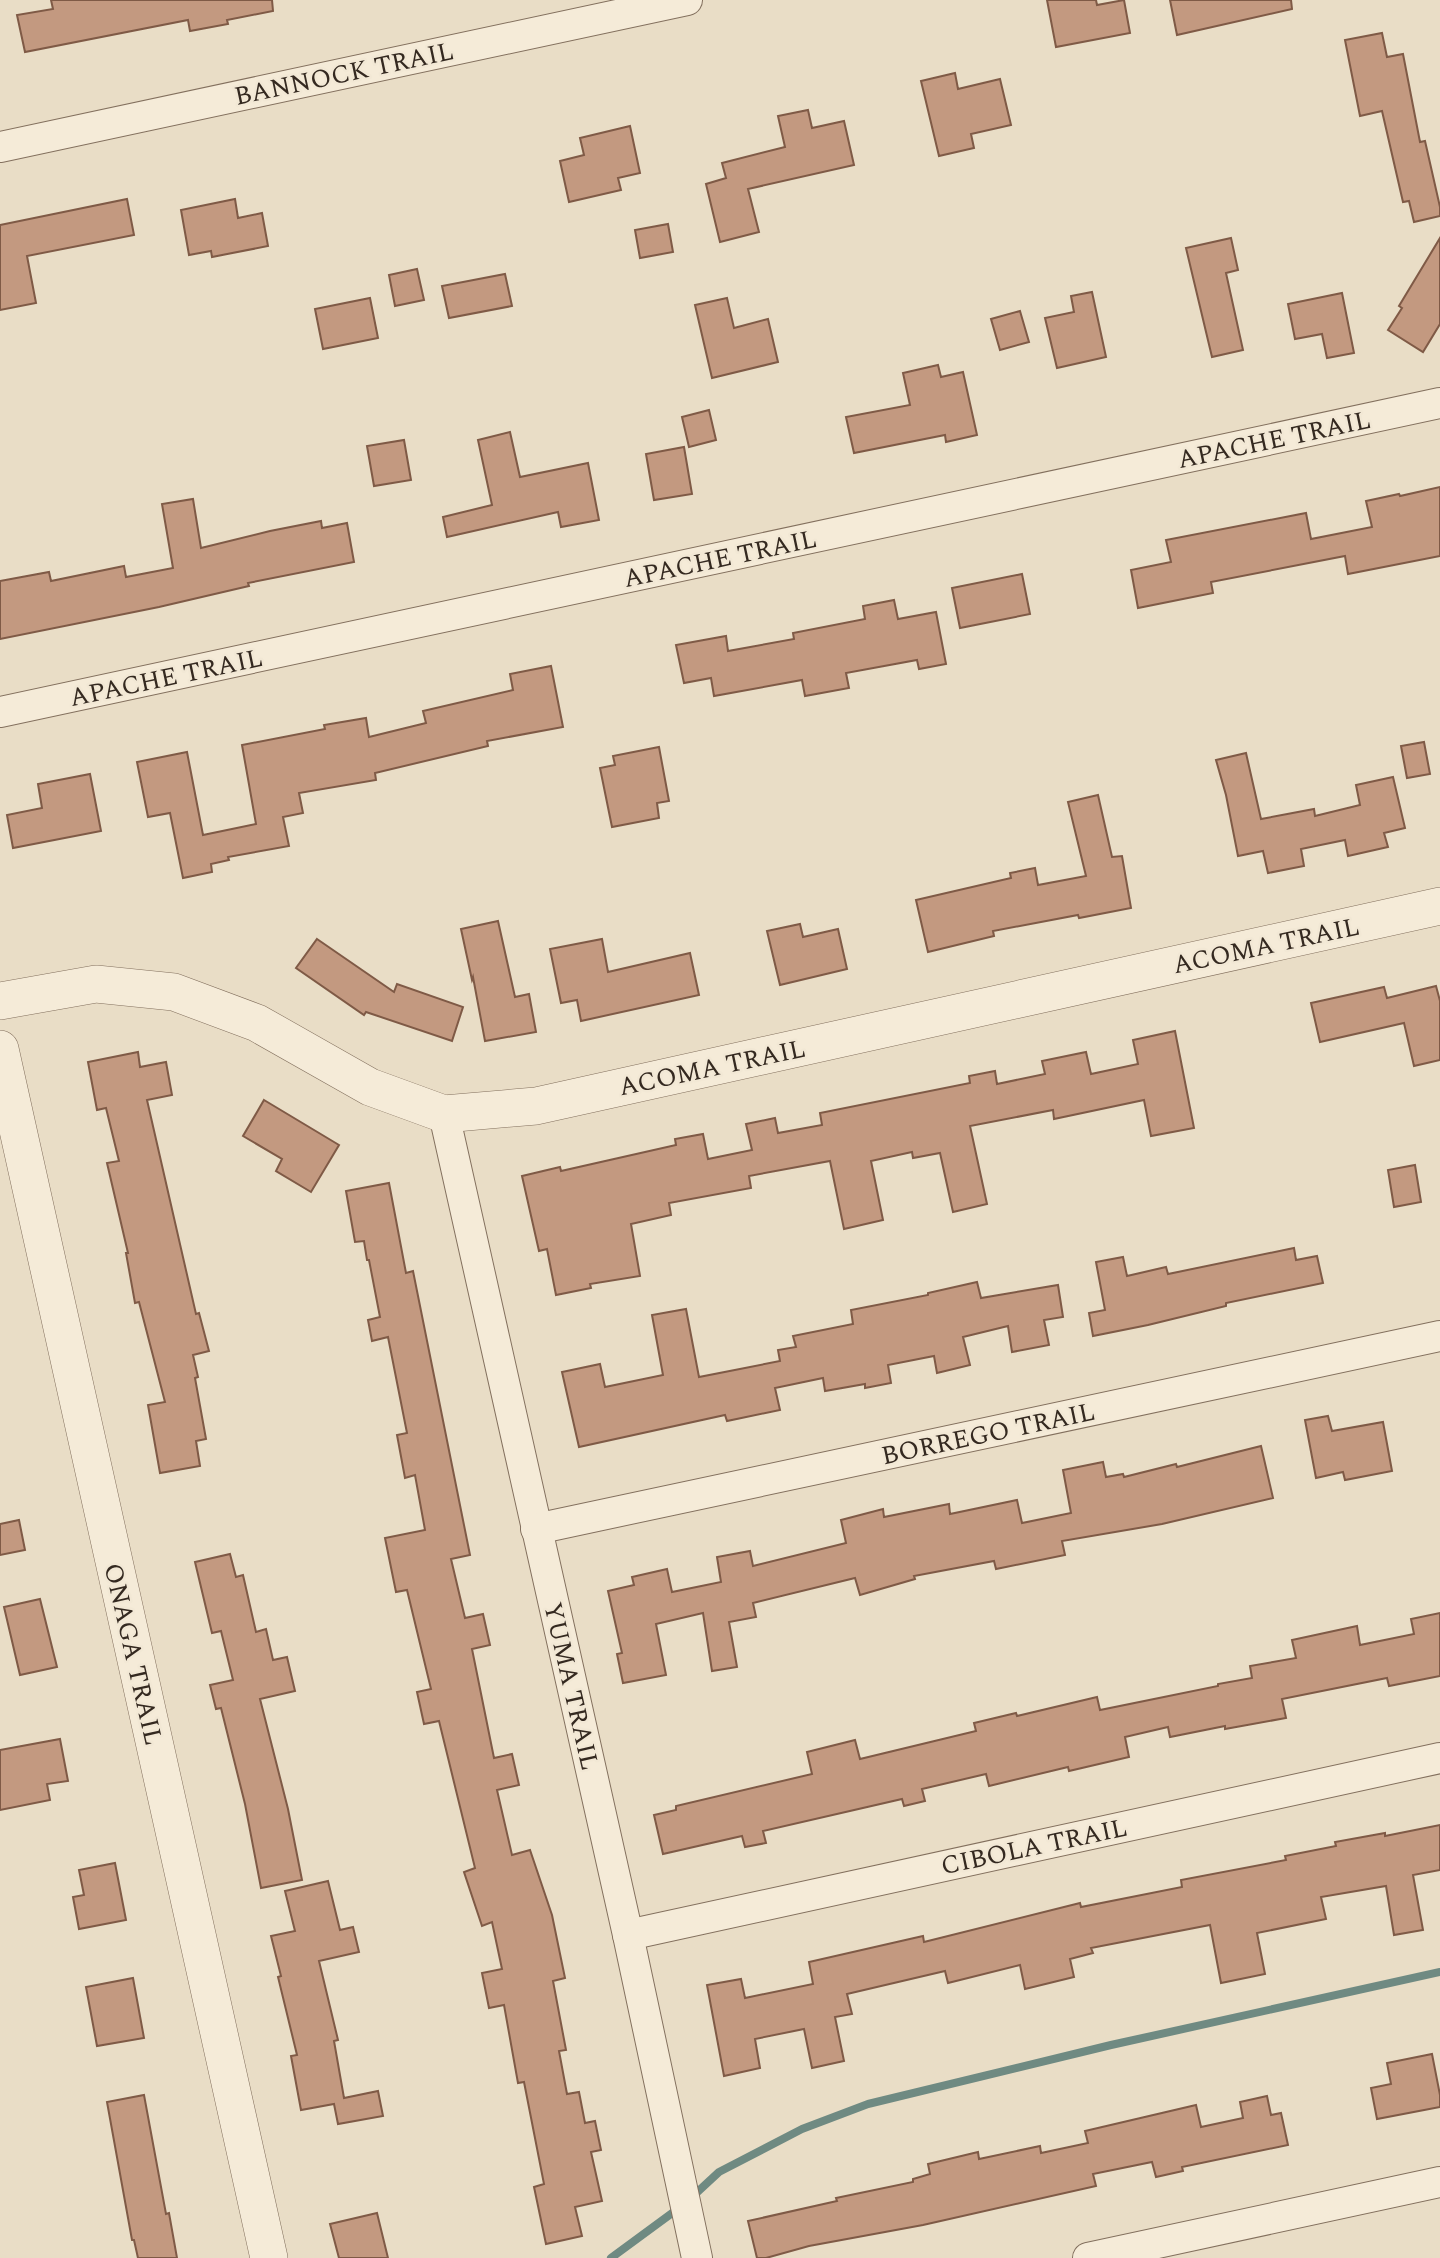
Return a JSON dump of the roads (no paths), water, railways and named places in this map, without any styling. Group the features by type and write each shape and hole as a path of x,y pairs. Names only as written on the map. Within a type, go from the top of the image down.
{"street":[{"name":"BANNOCK TRAIL","path":"0,147 687,0"},
{"name":"APACHE TRAIL","path":"0,712 1440,404"},
{"name":"ACOMA TRAIL","path":"0,1000 96,984 174,992 257,1023 370,1087 444,1114 536,1106 1440,906"},
{"name":"ONAGA TRAIL","path":"0,1049 269,2258"},
{"name":"YUMA TRAIL","path":"444,1114 628,1935 697,2258"},
{"name":"BORREGO TRAIL","path":"536,1529 1440,1336"},
{"name":"CIBOLA TRAIL","path":"628,1935 1440,1758"},
{"path":"1088,2258 1440,2182"}],"waterway":[{"path":"692,2197 719,2172 802,2129 868,2104 1111,2045 1440,1972"},
{"path":"611,2258 679,2208"}]}
